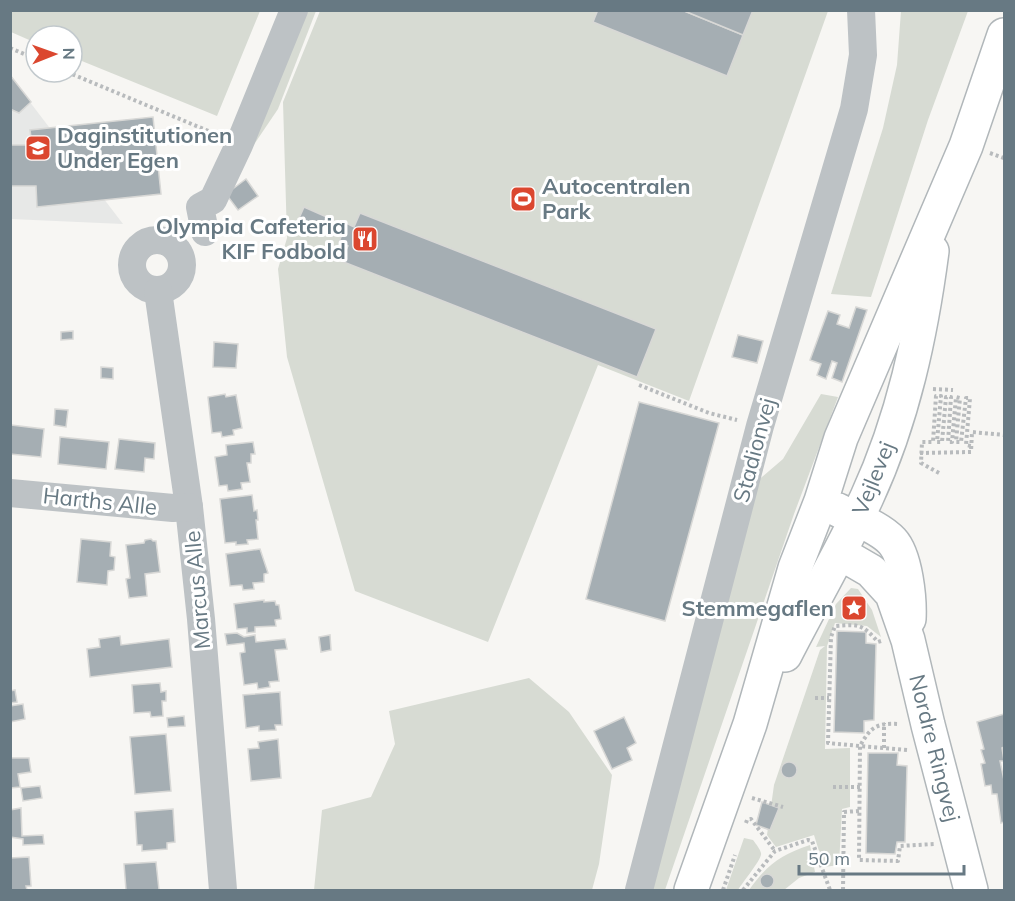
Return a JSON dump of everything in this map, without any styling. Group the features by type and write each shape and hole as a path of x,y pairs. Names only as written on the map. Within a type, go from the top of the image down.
{"main road":[{"name":"Vejlevej","path":"750,724 818,589 840,553 838,510 842,438 966,146 1005,34"},
{"name":"Vejlevej","path":"691,891 750,724 795,568 838,510 880,465 910,378 925,306 937,212"},
{"name":"Nordre Ringvej","path":"838,510 893,542 904,567 910,601 893,641"},
{"name":"Nordre Ringvej","path":"840,553 871,571 891,594 893,641 928,725 971,891"}],"street":[{"path":"179,252 215,223 200,207 213,200 235,154 294,10"},
{"name":"Stadionvej","path":"639,891 760,426 854,109 861,78 863,55 861,10"},
{"path":"157,239 170,242 179,252 183,265 180,277 171,286 159,291 145,288 135,278 131,265 134,252 144,242 157,239"},
{"name":"Marcus Alle","path":"159,291 189,507 201,619 223,891"},
{"name":"Harths Alle","path":"10,493 173,508 189,507"}],"path":[{"path":"10,48 24,54"},
{"path":"84,79 224,138"},
{"path":"639,385 709,413 760,426"},
{"path":"939,473 921,463 921,442 933,442 936,396 941,396 937,442 942,442 946,397 951,397 948,442 952,442 956,398 960,398 956,442 961,442 966,398 970,398 966,445 971,446"},
{"path":"929,453 971,452 972,432 1005,435"},
{"path":"893,641 865,628 849,625 835,626 831,636 828,743 900,749"},
{"path":"815,698 829,698"},
{"path":"884,748 884,723 869,730 860,746 859,860 898,861 900,846 934,844"},
{"path":"833,787 860,787"},
{"path":"843,891 844,812 859,812"},
{"path":"744,830 747,820 751,819 774,851"},
{"path":"743,891 774,851 808,840 812,841 830,891"},
{"path":"723,891 737,850"}],"shaded area":[{"path":"11,10 260,11 217,116 84,62 84,24 24,24 24,38 11,32"},
{"path":"300,11 316,11 278,109 224,189"},
{"name":"Autocentralen Park","path":"320,11 828,11 689,401 598,365 488,642 355,591 287,357 278,269 287,238 283,102"},
{"path":"901,11 968,11 928,120 871,297 831,294 883,128 897,65"},
{"name":"Daginstitutionen Under Egen","path":"10,76 123,224 11,219"},
{"path":"821,394 838,397 794,514 665,890 648,890 756,482 783,459"},
{"path":"851,588 858,589 872,610 881,637 867,626 835,623 827,646 825,749 850,748 850,807 842,809 839,865 824,867 814,835 776,847 767,835 774,785 820,650 825,646 816,647 836,604"},
{"path":"529,678 569,712 612,775 599,864 592,890 314,890 322,810 371,797 395,744 389,711"},
{"path":"744,838 753,840 761,856 738,890 726,890"},
{"path":"810,845 815,872 799,878 784,890 749,890 775,862"}],"building":[{"path":"594,10 682,10 743,35 727,76 593,22 597,12"},
{"path":"682,10 753,10 743,35"},
{"path":"10,75 31,102 19,113 10,109"},
{"path":"153,117 161,194 37,207 36,186 10,186 10,145 32,145 30,130"},
{"path":"246,179 258,196 238,210 226,194"},
{"path":"304,207 338,222 332,237 297,223"},
{"path":"360,213 656,329 637,377 341,261 348,246 339,242 346,223 354,227"},
{"path":"856,307 867,310 842,382 832,378 837,363 832,361 826,379 817,375 821,364 810,360 828,311 840,315 837,324 849,328"},
{"path":"73,331 73,339 61,340 61,332"},
{"path":"738,335 763,341 757,363 732,357"},
{"path":"214,342 238,344 236,368 213,367"},
{"path":"101,367 113,368 113,379 101,378"},
{"path":"225,394 226,397 236,395 242,428 233,430 234,435 222,437 221,432 212,433 208,397"},
{"path":"639,402 719,423 665,621 586,599"},
{"path":"55,409 68,410 66,427 54,425"},
{"path":"11,425 44,429 41,457 10,454"},
{"path":"60,437 109,442 106,469 58,464"},
{"path":"119,439 155,443 154,459 145,458 144,472 115,469"},
{"path":"253,442 255,454 251,454 251,463 247,463 250,482 241,483 242,489 228,491 227,485 219,486 215,457 227,455 226,445"},
{"path":"252,495 254,511 257,510 258,539 247,540 248,544 225,543 220,499"},
{"path":"81,539 111,542 110,556 115,557 114,570 108,571 107,585 77,582"},
{"path":"145,540 156,541 160,572 145,574 147,596 129,598 126,579 130,578 126,545 144,543"},
{"path":"260,549 268,573 264,574 264,582 253,583 254,589 243,590 242,585 230,586 226,554"},
{"path":"264,600 264,602 275,601 276,605 279,605 281,619 275,620 276,626 255,627 255,632 247,633 247,628 237,629 234,604"},
{"path":"837,631 866,632 866,643 876,644 874,720 864,721 864,733 834,732"},
{"path":"237,633 244,637 255,635 256,642 285,639 287,649 275,650 279,681 269,682 270,687 258,689 257,683 244,685 240,653 245,652 244,643 227,645 225,634"},
{"path":"330,635 331,650 321,652 319,637"},
{"path":"120,636 121,645 169,639 172,667 90,677 87,649 100,647 99,639"},
{"path":"160,683 161,692 166,691 166,701 162,701 163,716 151,717 150,712 134,713 132,685"},
{"path":"15,690 17,702 10,703 10,691"},
{"path":"280,692 282,725 275,725 276,730 259,731 259,726 246,728 243,695"},
{"path":"23,704 25,719 10,722 10,706"},
{"path":"1004,714 1004,747 1002,748 1004,761 1000,761 1004,780 1004,822 1001,823 997,794 992,794 991,785 985,786 981,764 985,763 981,750 984,749 977,722"},
{"path":"184,716 185,726 168,727 167,718"},
{"path":"624,717 636,743 627,748 632,760 612,769 594,731"},
{"path":"166,734 171,791 135,794 130,737"},
{"path":"278,739 281,778 251,781 248,749 259,748 258,742"},
{"path":"868,753 898,753 897,765 907,766 905,842 897,842 895,854 866,853"},
{"path":"10,758 29,758 31,772 18,774 20,787 10,788"},
{"path":"789,762 797,770 789,778 781,770"},
{"path":"40,786 42,798 23,801 21,788"},
{"path":"762,802 779,808 770,830 756,825"},
{"path":"21,808 22,836 43,835 44,844 23,845 23,839 10,837 10,810"},
{"path":"173,809 175,842 167,843 167,849 142,851 142,845 137,845 135,812"},
{"path":"29,857 31,886 26,886 27,890 10,890 10,858"},
{"path":"156,862 159,890 126,890 124,864"},
{"path":"764,874 770,874 774,881 770,888 764,888 760,884 760,878"}],"place":[{"name":"Daginstitutionen Under Egen","path":"38,148"},
{"name":"Autocentralen Park","path":"523,199"},
{"name":"Olympia Cafeteria KIF Fodbold","path":"365,239"},
{"name":"Stemmegaflen","path":"854,608"}]}
